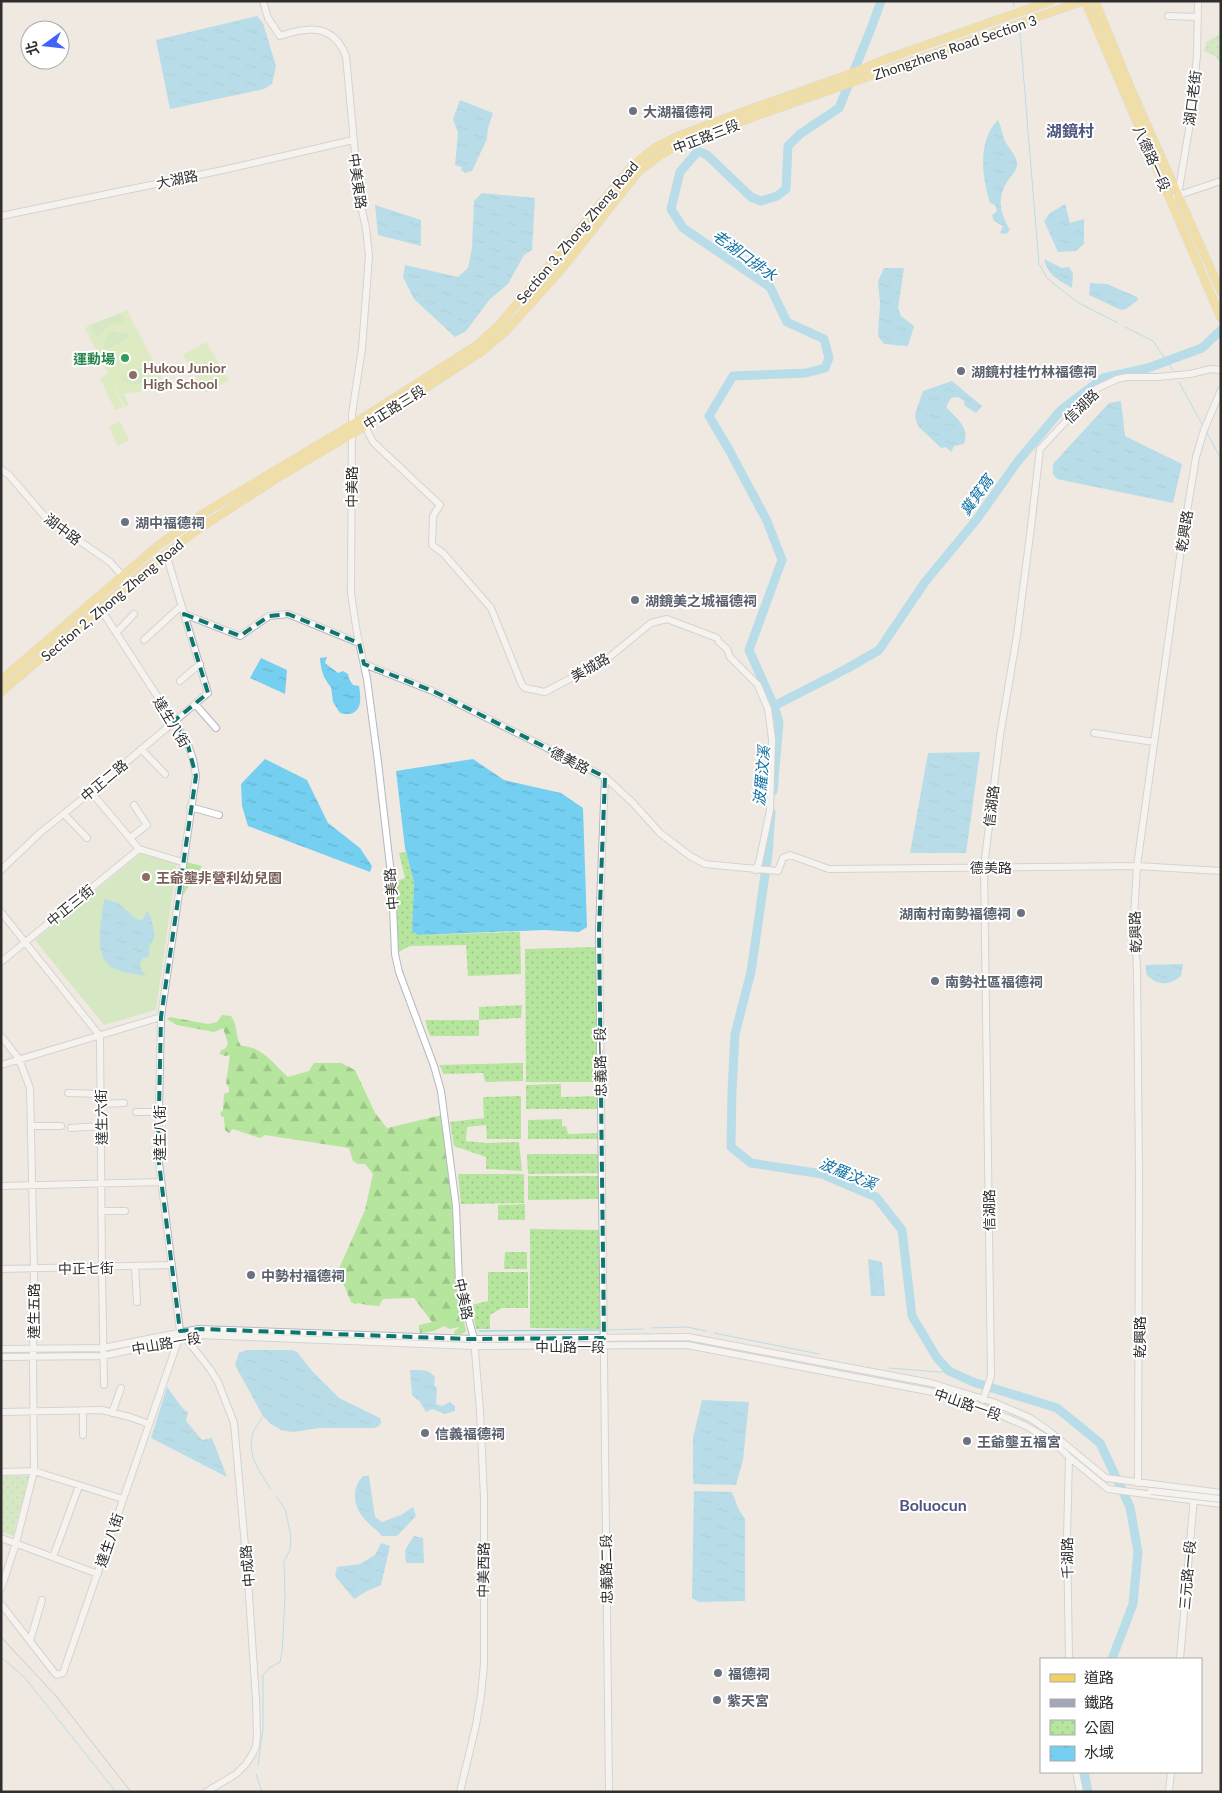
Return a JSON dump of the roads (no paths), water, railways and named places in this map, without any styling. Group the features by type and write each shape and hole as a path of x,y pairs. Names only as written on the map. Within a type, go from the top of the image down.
{"main road":[{"name":"Section 3, Zhong Zheng Road","path":"353,424 477,345 500,324 641,157 656,147 678,136 858,71 886,59 1051,1"},
{"name":"Zhongzheng Road Section 3","path":"836,88 855,83 1084,1"},
{"name":"八德路一段","path":"1084,1 1220,316"},
{"name":"八德路一段","path":"1095,1 1131,89 1221,292"},
{"name":"中正路三段","path":"353,433 476,356 504,332 560,270 649,162 680,144 836,88"},
{"name":"Section 2, Zhong Zheng Road","path":"1,680 160,544 204,513 353,424"},
{"name":"Section 2, Zhong Zheng Road","path":"1,692 100,608 200,528 353,433"}],"street":[{"name":"中美東路","path":"263,1 268,18 280,36 298,30 313,30 332,34 341,44 346,56 359,197 366,228 369,256 362,348 352,414 353,424"},
{"name":"湖口老街","path":"1178,195 1190,120 1197,56 1198,1"},
{"path":"1168,16 1198,17"},
{"name":"大湖路","path":"1,216 223,170 353,140"},
{"path":"1170,198 1221,181"},
{"name":"信湖路","path":"983,1400 991,1376 984,867 1000,736 1029,544 1040,449 1096,389 1117,379 1127,376 1157,377 1190,374 1211,369 1221,370"},
{"name":"乾興路","path":"1138,1483 1139,1157 1137,969 1134,916 1137,866 1182,542 1196,457 1204,430 1221,390"},
{"name":"中美路","path":"353,424 351,593 377,753 392,883 395,954 399,972 434,1066 441,1091 456,1206 459,1282 474,1342"},
{"name":"美城路","path":"364,426 373,442 440,505 433,516 432,545 443,553 491,608 522,685 525,688 546,692 607,659 651,623 667,619 717,638 727,649 730,657 758,685 768,709 772,739 769,817 758,870"},
{"name":"湖中路","path":"1,469 9,475 46,518 110,562 130,584"},
{"path":"166,554 200,664 180,680"},
{"name":"達生八街","path":"30,1641 54,1672 60,1674 65,1670 149,1424 182,1336 158,1155 161,1017 196,776 194,759 187,742 174,721 100,608 93,601"},
{"path":"144,640 181,606"},
{"path":"116,633 134,614"},
{"path":"184,614 240,636 269,616 288,614 359,643"},
{"name":"中正二路","path":"1,870 41,832 208,693 200,664"},
{"name":"德美路","path":"364,664 436,692 605,777 633,803 660,834 690,856 706,864 778,871 783,858 790,856 829,869 1137,866 1221,872"},
{"path":"195,704 216,728"},
{"path":"1094,734 1154,742"},
{"path":"141,749 165,774"},
{"name":"忠義路一段","path":"604,1347 598,930 605,777"},
{"path":"91,792 140,849 182,862"},
{"path":"130,838 147,824 134,805"},
{"path":"190,807 219,815"},
{"path":"64,814 87,838"},
{"name":"中正三街","path":"1,962 140,849"},
{"path":"1,912 100,1036"},
{"path":"1,1065 161,1017"},
{"name":"達生五路","path":"1,1036 19,1059 30,1088 34,1269 34,1472 16,1543 1,1590"},
{"name":"達生六街","path":"100,1036 104,1385"},
{"path":"68,1093 100,1094"},
{"path":"100,1104 124,1103"},
{"path":"136,1112 159,1112"},
{"path":"31,1126 61,1126"},
{"path":"71,1128 101,1126"},
{"path":"1,1186 161,1182"},
{"path":"102,1211 125,1211"},
{"name":"中正七街","path":"1,1270 102,1268 171,1264"},
{"path":"135,1266 137,1302"},
{"name":"中山路一段","path":"1,1357 33,1357 103,1352 182,1336 200,1329 393,1340 604,1347 687,1345 924,1390 977,1405 1026,1426 1054,1442 1108,1489 1136,1494"},
{"name":"中成路","path":"182,1336 210,1369 218,1382 234,1423 248,1580 256,1700 257,1735 253,1754 236,1774 206,1792"},
{"name":"中山路一段","path":"474,1342 688,1337 758,1352 931,1383 1030,1418 1049,1430 1106,1478 1138,1483"},
{"name":"中美西路","path":"460,1792 476,1725 484,1664 484,1498 480,1411 474,1342"},
{"name":"忠義路二段","path":"604,1347 609,1792"},
{"name":"中山路一段","path":"1,1349 103,1352"},
{"path":"112,1413 120,1388"},
{"path":"1,1412 102,1410 149,1424"},
{"path":"83,1411 83,1435"},
{"name":"千湖路","path":"1069,1457 1066,1538 1069,1658"},
{"path":"1,1472 34,1472 123,1499"},
{"path":"1138,1483 1221,1493"},
{"path":"1138,1483 1151,1491"},
{"path":"53,1557 79,1486"},
{"name":"三元路一段","path":"1180,1658 1194,1490"},
{"path":"1136,1494 1151,1491 1221,1499"},
{"path":"1136,1494 1221,1504"},
{"path":"1,1538 98,1574"},
{"path":"30,1641 42,1600"},
{"path":"1,1604 30,1641"},
{"path":"1076,1773 1080,1792"},
{"path":"1169,1792 1171,1773"}],"water":[{"path":"257,16 263,23 276,66 272,84 264,89 170,109 156,40"},
{"path":"460,100 493,113 487,139 472,171 465,173 461,170 462,167 455,165 458,133 453,119"},
{"path":"998,120 1004,139 1017,162 1016,170 1002,192 1002,211 1010,230 1006,234 1000,233 1003,226 994,221 992,215 997,211 995,205 990,203 983,171 984,149 987,138"},
{"path":"482,193 535,198 532,250 524,255 508,284 490,299 466,331 455,337 414,299 403,277 405,265 458,277 468,268 472,248 474,201"},
{"path":"1065,204 1070,223 1084,219 1084,244 1076,251 1058,252 1044,221 1050,213"},
{"path":"375,205 421,220 421,246 378,235"},
{"path":"1044,259 1062,268 1069,267 1073,273 1072,288 1051,274"},
{"path":"884,268 904,268 898,308 901,316 914,326 908,346 884,344 878,336 880,303 878,281"},
{"path":"1090,283 1107,284 1137,297 1138,300 1126,309 1121,310 1089,295"},
{"path":"952,381 982,406 976,413 965,406 964,401 958,397 951,398 946,407 964,428 965,438 964,444 954,446 951,452 946,447 941,448 919,427 915,414 923,391"},
{"path":"1121,401 1125,436 1182,464 1173,503 1057,479 1053,474 1053,464 1109,403"},
{"path":"327,657 325,663 338,673 343,671 348,674 353,685 359,686 360,703 356,711 352,713 340,713 333,702 331,687 324,677 320,662 320,658"},
{"path":"261,658 287,670 285,694 250,678"},
{"path":"980,752 966,853 910,853 928,753"},
{"path":"265,759 307,780 328,823 360,848 372,866 370,872 248,826 242,806 241,784"},
{"path":"473,759 504,780 561,793 583,808 587,927 579,932 544,930 418,935 412,931 414,882 405,848 396,771"},
{"path":"104,899 118,903 136,919 142,920 148,911 155,936 149,947 149,957 143,958 140,963 141,970 146,976 115,969 108,964 103,956 100,948 100,927"},
{"path":"1183,964 1181,976 1172,982 1159,983 1146,974 1146,965"},
{"path":"868,1259 882,1262 885,1296 871,1296"},
{"path":"246,1350 292,1350 297,1352 312,1371 339,1398 380,1418 381,1423 374,1428 319,1428 293,1432 281,1430 263,1416 235,1365 239,1353"},
{"path":"410,1370 424,1370 433,1374 435,1377 434,1385 437,1388 436,1404 442,1406 450,1402 455,1406 455,1411 445,1414 432,1409 426,1412 420,1402 412,1395"},
{"path":"167,1387 184,1410 188,1412 186,1421 202,1440 212,1438 227,1477 151,1438"},
{"path":"702,1400 749,1402 743,1460 736,1485 694,1484 693,1438"},
{"path":"363,1476 369,1476 375,1517 382,1522 401,1515 413,1507 416,1516 397,1536 382,1536 364,1519 359,1511 355,1501 355,1490"},
{"path":"694,1491 732,1492 738,1508 745,1519 745,1601 699,1602 692,1598"},
{"path":"414,1536 423,1538 424,1563 406,1563 405,1550"},
{"path":"381,1543 390,1546 381,1585 354,1599 335,1576 337,1567 360,1564 375,1555"}],"waterway":[{"name":"老湖口排水","path":"773,791 779,722 774,706 749,650 782,560 767,521 709,416 733,376 806,373 825,368 829,358 824,339 787,322 770,287 683,228 671,209 680,172 698,151 707,155 751,197 761,201 777,196 786,189 788,146 800,134 839,108 881,1"},
{"path":"1013,1 1014,7"},
{"path":"1020,33 1039,264 1047,278 1077,302 1118,323"},
{"path":"1125,327 1153,341 1173,370"},
{"name":"糞箕窩","path":"774,706 879,650 925,582 977,519 1018,461 1061,410 1103,378 1148,368 1202,348 1221,330"},
{"path":"1179,382 1202,424"},
{"path":"1207,433 1221,459"},
{"name":"波羅汶溪","path":"771,812 768,854 751,972 735,1034 731,1147 751,1163 822,1174 876,1197 902,1230 912,1316 937,1358 949,1371 973,1382 1057,1408 1100,1443 1130,1507 1138,1552 1133,1604 1112,1658"},
{"path":"651,1328 687,1327 706,1331"},
{"path":"608,1330 643,1329"},
{"path":"479,1331 599,1330"},
{"path":"714,1333 819,1354"},
{"path":"889,1368 949,1371"},
{"path":"263,1416 253,1433 251,1448 255,1463 271,1489"},
{"path":"258,1765 263,1729 263,1675 269,1668 280,1662 285,1597 284,1561 290,1550 291,1536 285,1509 276,1496"},
{"path":"1,1657 25,1678 116,1792"},
{"name":"波羅汶溪","path":"1084,1773 1088,1792"},
{"path":"256,1774 262,1792"}],"railway":[{"path":"1,1637 56,1696 131,1792"}],"place":[{"name":"大湖福德祠","path":"633,111"},
{"name":"運動場","path":"125,358"},
{"name":"湖鏡村桂竹林福德祠","path":"961,371"},
{"name":"Hukou Junior High School","path":"133,375"},
{"name":"湖中福德祠","path":"125,522"},
{"name":"湖鏡美之城福德祠","path":"635,600"},
{"name":"王爺壟非營利幼兒園","path":"146,877"},
{"name":"湖南村南勢福德祠","path":"1021,913"},
{"name":"南勢社區福德祠","path":"935,981"},
{"name":"中勢村福德祠","path":"251,1275"},
{"name":"信義福德祠","path":"425,1433"},
{"name":"王爺壟五福宮","path":"967,1441"},
{"name":"福德祠","path":"718,1673"},
{"name":"紫天宮","path":"717,1700"}],"district":[{"name":"湖鏡村","path":"1070,130"},
{"name":"Boluocun","path":"933,1504"}]}
